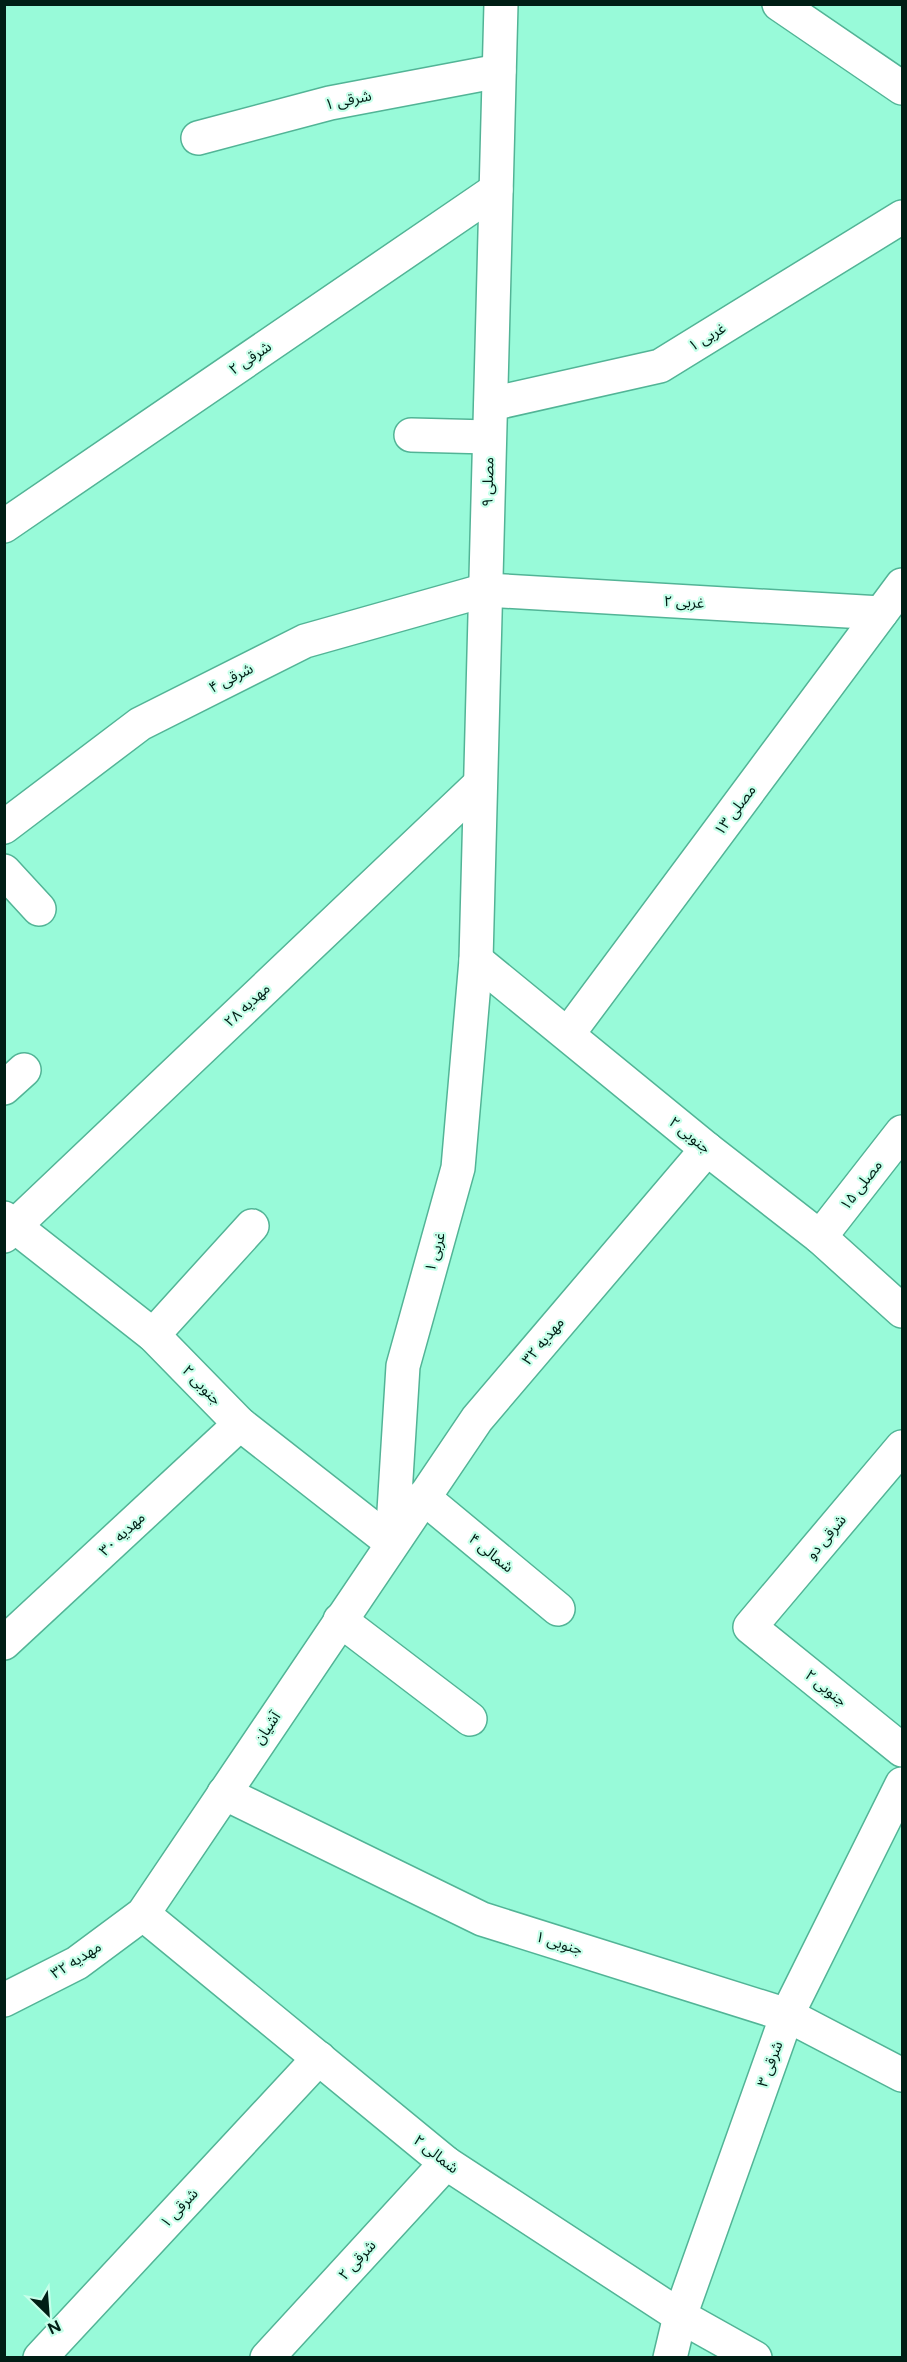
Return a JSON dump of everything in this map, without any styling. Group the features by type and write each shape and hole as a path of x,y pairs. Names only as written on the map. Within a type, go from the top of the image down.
{"street":[{"name":"مصلی ۹","path":"476,960 501,4"},
{"path":"779,4 903,87"},
{"name":"۱ شرقی","path":"198,138 330,103 499,71"},
{"name":"۲ شرقی","path":"6,524 496,190"},
{"name":"۱ غربی","path":"490,404 660,366 903,217"},
{"path":"411,435 489,437"},
{"name":"مصلی ۱۳","path":"568,1034 903,585"},
{"name":"۲ غربی","path":"486,590 881,613"},
{"name":"۴ شرقی","path":"4,827 140,724 305,641 486,590"},
{"name":"مهدیه ۲۸","path":"7,1227 480,784"},
{"path":"4,872 39,909"},
{"name":"۱ غربی","path":"392,1543 403,1366 459,1168 476,960"},
{"name":"جنوبی ۲","path":"476,960 707,1149 820,1237 903,1311"},
{"name":"مصلی ۱۵","path":"820,1237 903,1132"},
{"name":"مهدیه ۳۲","path":"392,1543 477,1419 707,1149"},
{"name":"۲ جنوبی","path":"7,1227 153,1335 240,1424 392,1543"},
{"path":"153,1335 252,1227"},
{"name":"مهدیه ۳۰","path":"4,1643 240,1424"},
{"name":"شرقی دو","path":"750,1627 903,1448"},
{"name":"شمالی ۴","path":"423,1497 558,1609"},
{"name":"آشیان","path":"143,1914 392,1543"},
{"path":"340,1620 470,1719"},
{"name":"جنوبی ۲","path":"750,1627 903,1750"},
{"name":"شرقی ۳","path":"670,2358 680,2316 787,2015 903,1784"},
{"name":"جنوبی ۱","path":"224,1793 482,1919 787,2015 903,2075"},
{"name":"مهدیه ۳۲","path":"4,2000 77,1963 143,1914"},
{"name":"شمالی ۲","path":"143,1914 446,2163 680,2316 755,2358"},
{"name":"شرقی ۱","path":"40,2358 319,2058"},
{"name":"شرقی ۲","path":"267,2358 446,2163"}]}
